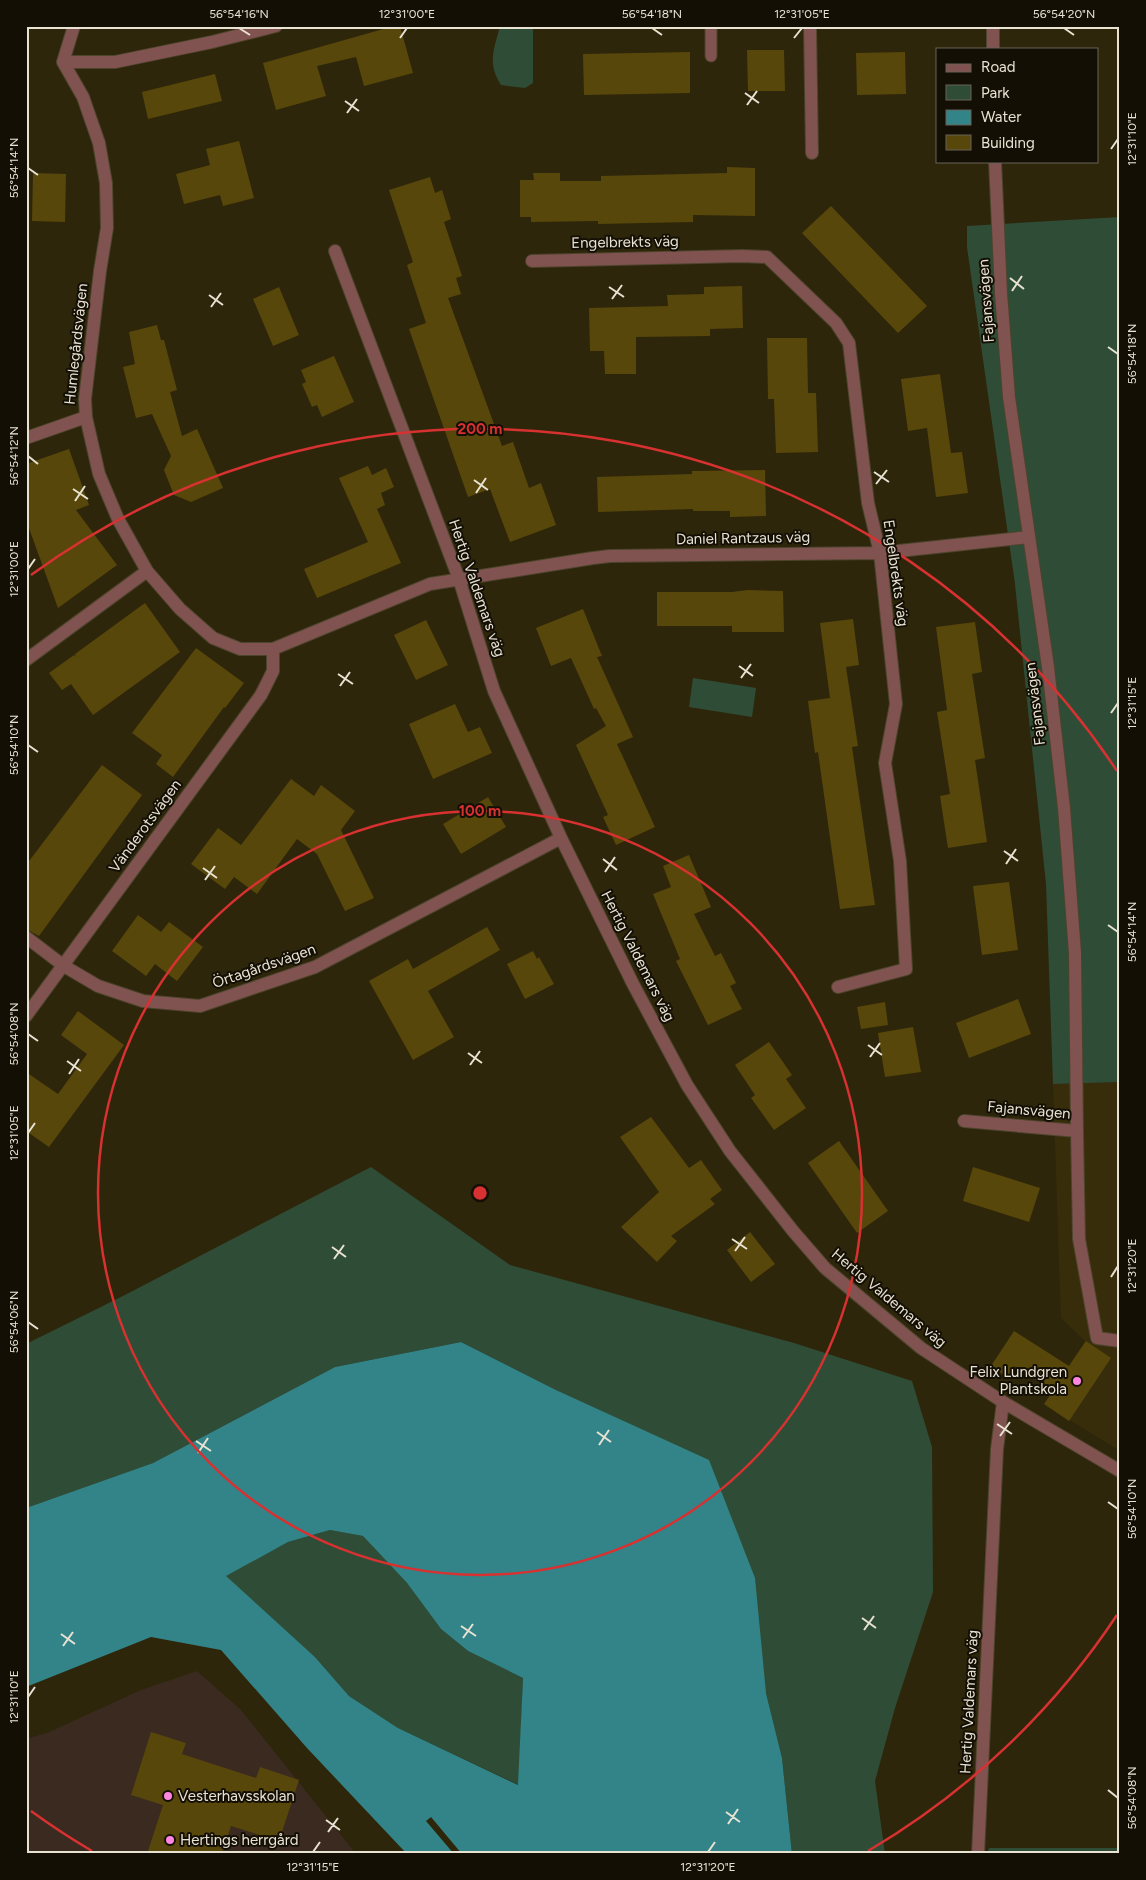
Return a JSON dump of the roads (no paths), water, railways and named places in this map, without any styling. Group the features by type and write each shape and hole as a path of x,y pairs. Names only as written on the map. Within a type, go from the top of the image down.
{"street":[{"path":"74,26 63,62 116,62 212,42 276,26"},
{"path":"810,26 812,153"},
{"path":"993,26 993,48"},
{"name":"Humlegårdsvägen","path":"63,62 83,97 93,124 99,143 106,183 107,228 85,399 86,417 100,474 118,519 147,571 180,609 213,638 240,649 273,649 430,584 459,580"},
{"name":"Fajansvägen","path":"964,1121 1077,1131 1075,953 1064,808 1048,667 1009,397 1001,293 995,162"},
{"name":"Hertig Valdemars väg","path":"335,251 459,580 494,692 561,838 633,984 687,1085 730,1151 787,1224 825,1268 921,1348 1003,1402 1120,1471"},
{"name":"Engelbrekts väg","path":"532,260 767,257 836,323 849,343 868,502 880,553 896,704 885,763 900,861 906,969 838,986"},
{"path":"26,438 86,417"},
{"name":"Daniel Rantzaus väg","path":"459,580 610,556 880,553 1029,537"},
{"path":"26,660 147,571"},
{"name":"Vänderotsvägen","path":"26,1016 261,695 273,671 273,649"},
{"name":"Örtagårdsvägen","path":"26,938 64,966 98,986 143,1001 200,1006 315,967 561,838"},
{"path":"1077,1131 1079,1239 1097,1338 1120,1342"},
{"name":"Hertig Valdemars väg","path":"978,1854 997,1449 1003,1402"}],"lane":[{"path":"711,26 711,56"}],"water":[{"path":"461,1342 558,1391 709,1460 755,1578 766,1693 782,1758 792,1854 462,1854 431,1817 426,1821 454,1854 407,1854 307,1748 221,1650 151,1637 26,1687 26,1508 153,1463 335,1367","holes":["330,1530 363,1536 407,1583 441,1629 468,1651 523,1678 518,1785 398,1728 349,1696 315,1657 226,1576 288,1542"]}],"place":[{"name":"Felix Lundgren Plantskola","path":"1077,1381"},
{"name":"Vesterhavsskolan","path":"168,1796"},
{"name":"Hertings herrgård","path":"170,1840"}]}
